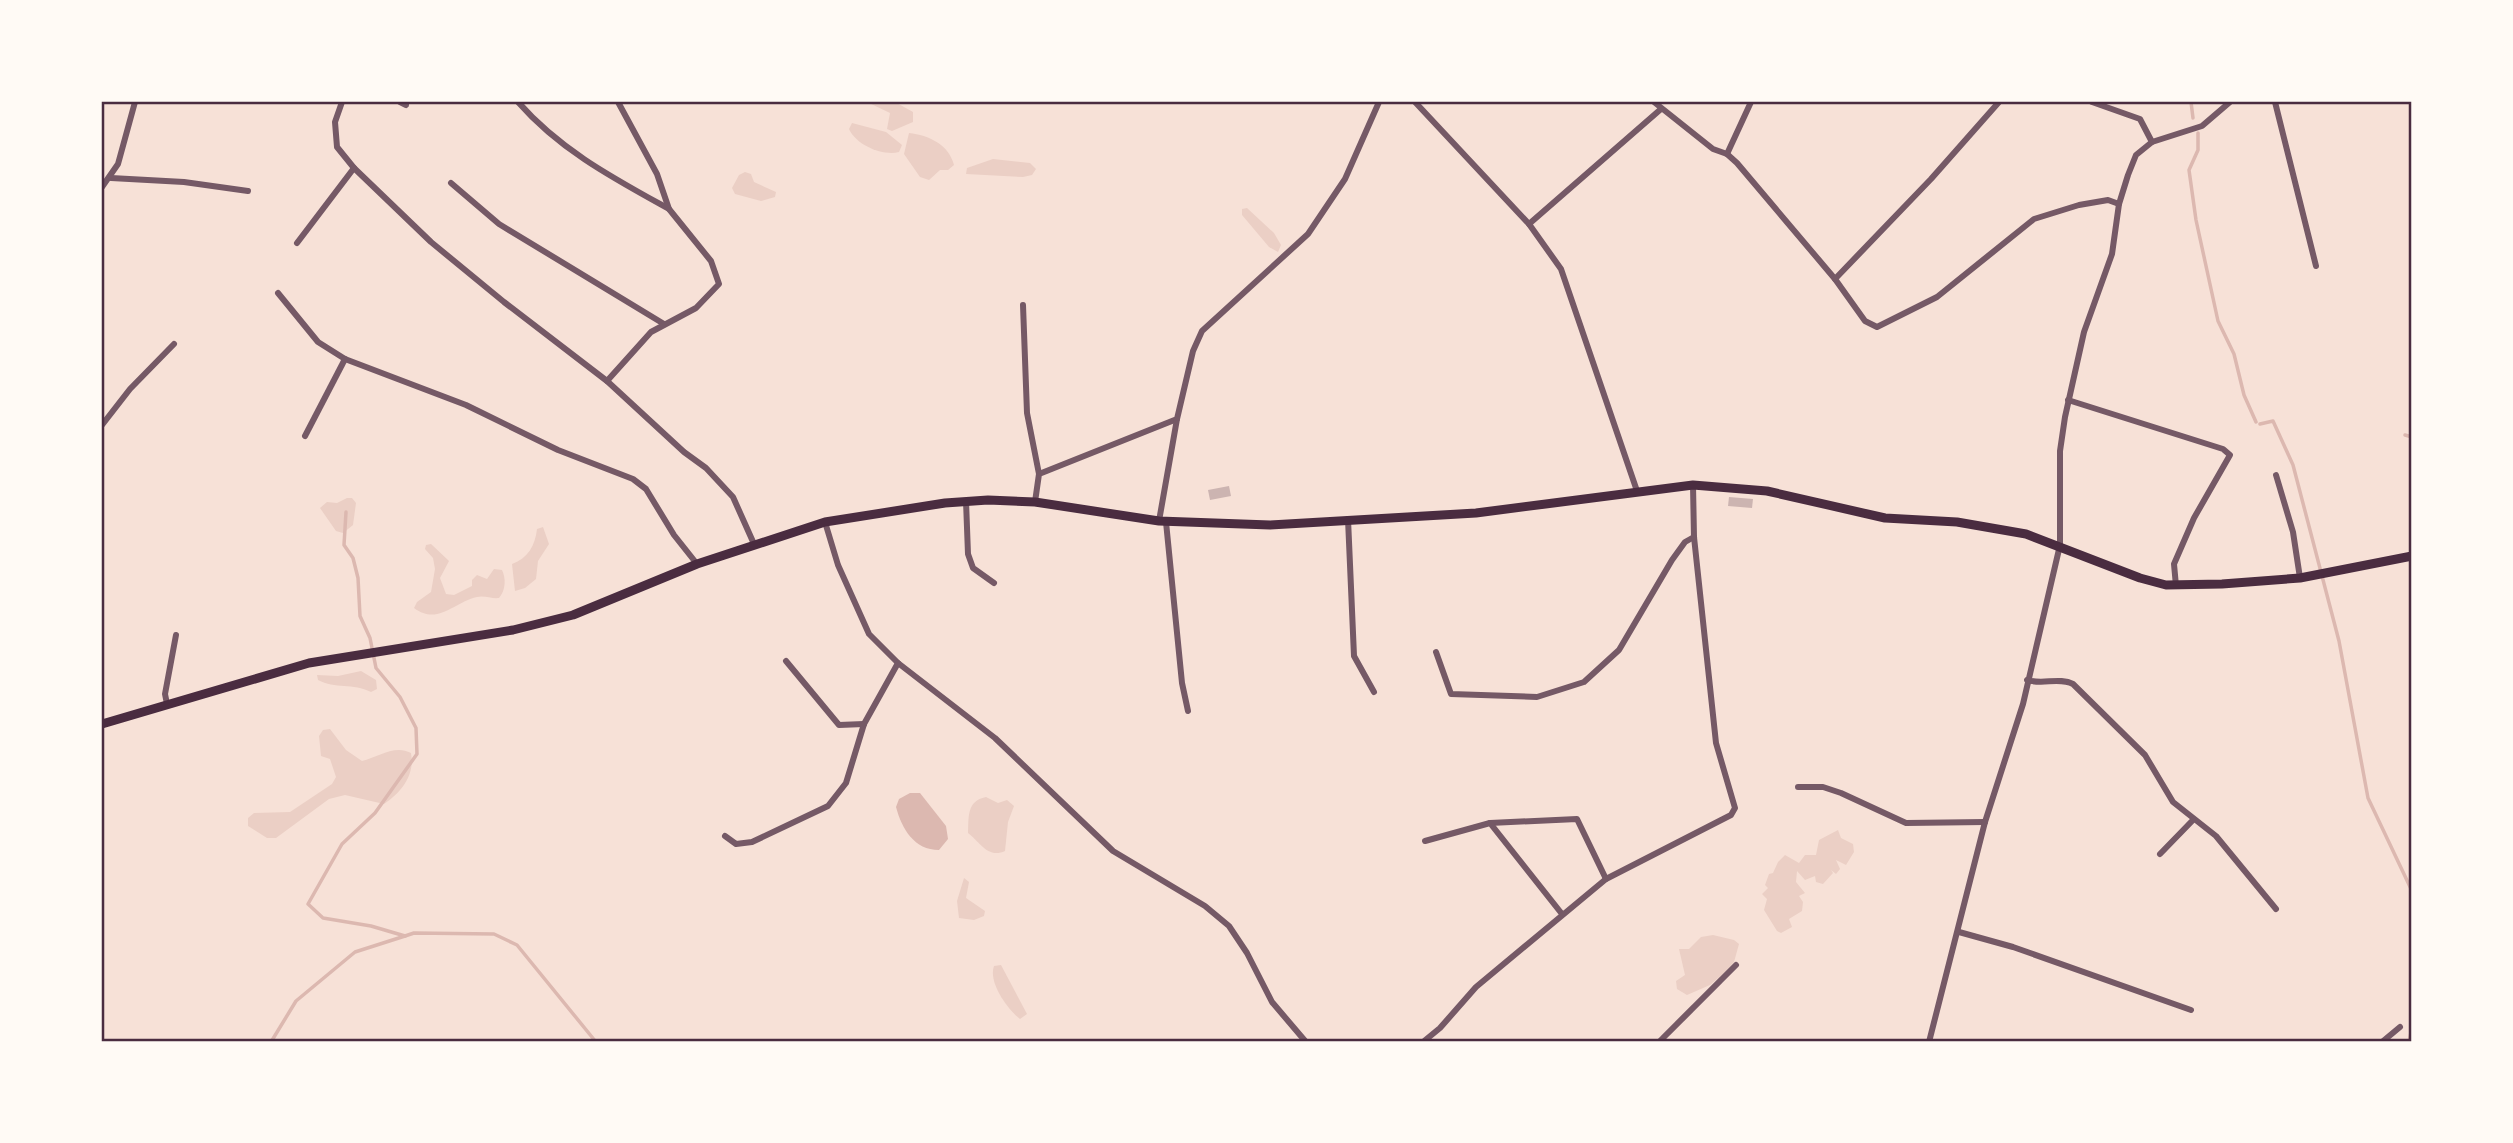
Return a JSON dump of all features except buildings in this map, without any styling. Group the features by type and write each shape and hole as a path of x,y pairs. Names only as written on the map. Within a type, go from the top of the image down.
{"main road":[{"path":"102,724 309,663 513,630 573,615 698,564 825,522 967,501 1035,502 1162,521 1270,524 1476,513 1693,485 1767,491 1885,517 1957,522 2026,534 2140,578 2176,586 2305,577 2412,556"}],"street":[{"path":"102,187 111,178 118,164 135,102"},
{"path":"342,102 335,122 337,147 354,168 409,222 607,381 724,487 733,497 754,544"},
{"path":"518,102 535,121 580,159 669,209"},
{"path":"607,381 637,346 664,324 696,308 719,284 711,261 669,209 657,174 618,102"},
{"path":"1188,711 1162,521 1177,419 1193,351 1202,331 1308,234 1346,178 1379,102"},
{"path":"1415,102 1529,224 1561,269 1637,491"},
{"path":"1654,102 1713,149 1727,154 1835,279 1865,321 1877,327 1937,297 2034,219 2079,205 2108,200 2119,204"},
{"path":"1727,154 1751,102"},
{"path":"1835,279 1999,102"},
{"path":"2092,102 2140,119 2152,142"},
{"path":"1929,1041 1985,822 2023,704 2060,545 2060,451 2068,400 2084,332 2112,254 2119,204 2136,155 2152,142 2202,126 2230,102"},
{"path":"2275,102 2316,266"},
{"path":"1529,224 1661,110"},
{"path":"297,243 354,168"},
{"path":"111,178 184,182 248,191"},
{"path":"451,183 499,224 664,324"},
{"path":"278,293 318,342 345,359 466,405 558,450 633,480 646,489 667,525 698,564"},
{"path":"1023,306 1027,413 1039,474 1035,502"},
{"path":"102,425 130,389 174,344"},
{"path":"305,436 345,359"},
{"path":"2068,400 2223,449 2230,455 2194,518 2174,564 2176,586"},
{"path":"1039,474 1177,419"},
{"path":"2276,475 2305,577"},
{"path":"1423,1041 1440,1028 1476,987 1606,879 1731,815 1735,808 1716,743 1694,537 1693,485"},
{"path":"967,501 968,554 973,568 994,583"},
{"path":"1348,519 1354,656 1374,692"},
{"path":"825,522 838,565 869,634 898,663 995,738 1113,851 1205,906 1229,926 1247,953 1272,1002 1306,1041"},
{"path":"1436,652 1451,694 1537,697 1584,682 1619,650 1672,560 1685,542 1694,537"},
{"path":"167,704 165,694 176,635"},
{"path":"786,661 839,725 864,724"},
{"path":"725,836 736,844 752,842 828,806 846,783 864,724 898,663"},
{"path":"2027,680 2038,683 2068,681 2073,684 2145,755 2173,802 2216,836 2276,909"},
{"path":"1798,788 1824,787 1906,823 1985,822"},
{"path":"1425,841 1490,823 1577,819 1606,879"},
{"path":"2160,854 2193,820"},
{"path":"1490,823 1562,914"},
{"path":"1959,932 2013,947 2191,1010"},
{"path":"1659,1041 1735,965"},
{"path":"2382,1041 2400,1027"}],"shaded area":[{"path":"867,102 895,102 913,112 913,122 892,131 887,129 890,113"},
{"path":"852,123 886,132 902,145 899,152 886,152 864,145 849,129"},
{"path":"909,133 937,142 948,152 954,165 948,170 940,170 929,180 920,177 904,154"},
{"path":"993,159 1030,163 1036,169 1032,175 1023,177 966,174 967,168"},
{"path":"745,172 751,174 754,182 776,192 775,197 761,201 735,194 732,188 739,175"},
{"path":"1247,208 1274,233 1281,245 1278,252 1269,247 1242,215 1242,209"},
{"path":"352,498 356,503 353,525 343,533 336,531 320,508 327,502 337,503"},
{"path":"543,527 549,544 538,561 536,579 525,588 515,591 512,564 526,555 537,529"},
{"path":"431,544 449,561 440,578 446,594 454,595 472,586 472,580 477,575 487,579 494,569 502,570 504,577 504,588 499,598 477,597 431,615 414,608 417,602 431,592 435,569 433,558 425,549 426,545"},
{"path":"361,671 376,680 377,689 371,692 331,684 318,680 317,675 338,676"},
{"path":"330,729 346,750 362,761 399,750 411,753 411,769 402,788 384,804 345,795 329,799 276,838 267,838 248,826 248,818 254,813 290,812 332,784 336,777 330,759 321,756 319,736 323,730"},
{"path":"910,793 920,793 946,826 948,839 939,850 916,842 902,823 896,807 899,799"},
{"path":"986,797 998,803 1007,800 1014,806 1008,822 1005,851 999,853 989,851 968,833 972,806"},
{"path":"1838,830 1841,838 1853,844 1854,852 1846,865 1836,860 1840,869 1836,874 1831,870 1833,873 1823,884 1816,882 1815,876 1805,880 1797,871 1796,882 1805,893 1799,896 1803,902 1802,911 1789,919 1792,927 1781,933 1777,931 1764,910 1767,899 1762,894 1768,888 1765,885 1769,874 1773,873 1785,855 1799,863 1805,855 1816,855 1819,840"},
{"path":"964,878 969,882 966,898 985,911 984,916 974,920 959,918 957,901"},
{"path":"1713,935 1734,940 1739,944 1734,962 1710,985 1687,995 1677,989 1676,981 1685,975 1679,949 1689,949 1701,937"},
{"path":"1001,965 1027,1014 1020,1019 1004,1002 996,987 994,966"}],"waterway":[{"path":"2191,102 2193,118"},
{"path":"2198,133 2198,150 2189,170 2196,220 2218,321 2234,354 2244,395 2256,422"},
{"path":"2260,424 2273,421 2293,465 2339,641 2368,798 2412,891"},
{"path":"2405,435 2412,437"},
{"path":"346,512 344,545 353,558 358,578 360,616 370,638 376,668 400,697 416,728 417,754 375,813 342,844 308,904 323,918 371,926 405,936 414,933 494,934 517,945 596,1042"},
{"path":"271,1042 296,1001 355,952 405,936"},
{"path":"2409,1042 2412,1027"}]}
